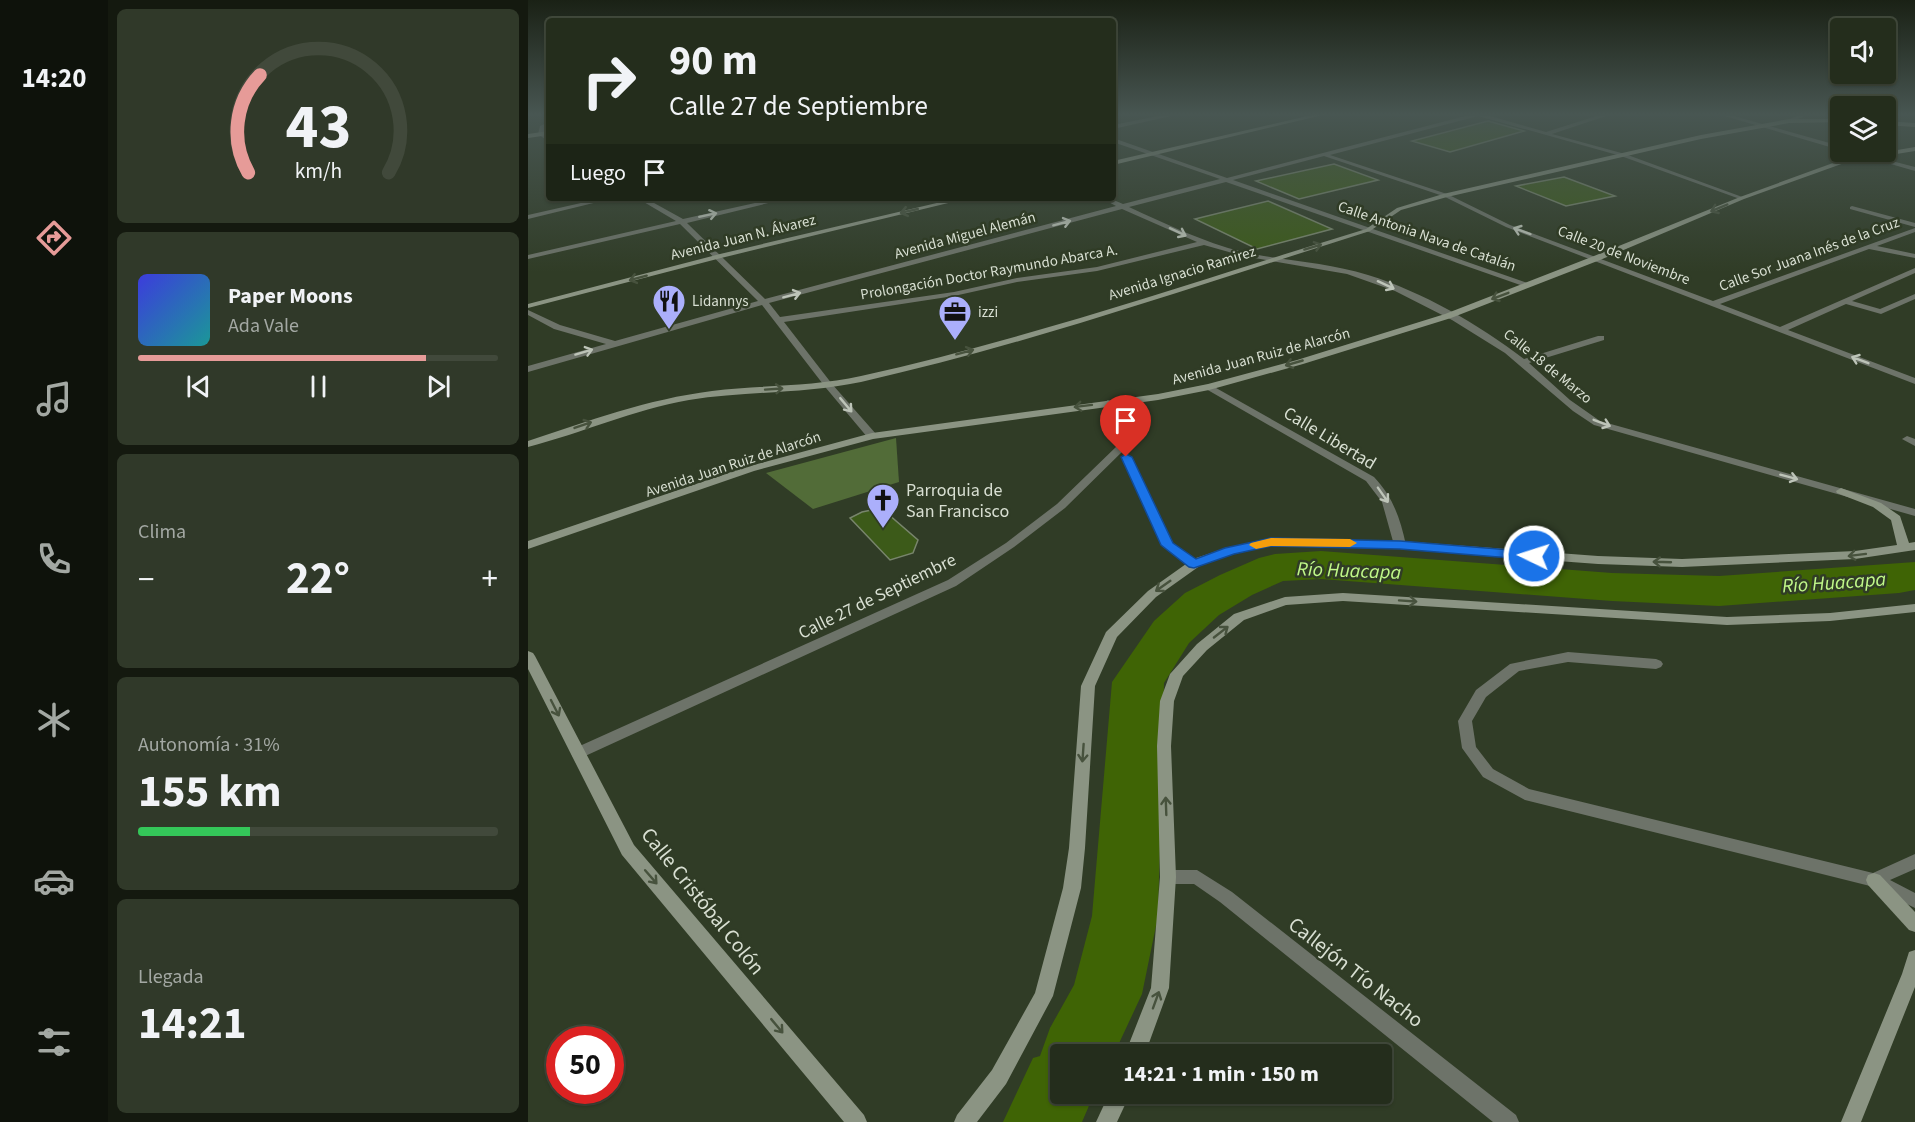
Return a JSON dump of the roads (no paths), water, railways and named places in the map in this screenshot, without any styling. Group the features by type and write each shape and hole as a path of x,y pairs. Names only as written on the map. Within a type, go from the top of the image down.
{"main road":[{"name":"Avenida Ignacio Ramirez","path":"528,444 613,415 671,400 712,393 829,386 986,347 1368,230 1399,209 1445,195 1572,166"},
{"name":"Avenida Juan Ruiz de Alarcón","path":"528,545 750,469 872,436 1209,387 1448,316 1826,166"},
{"name":"Avenida Juan N. Álvarez","path":"528,306 720,256 953,201"},
{"path":"964,1122 999,1077 1044,996 1072,888 1077,848 1088,686 1111,635 1152,594 1194,564 1230,551 1271,542 1400,545 1598,561 1682,563 1855,555 1909,547 1896,518 1877,505 1841,491"},
{"path":"1139,1044 1160,988 1168,877 1164,746 1167,701 1177,674 1202,647 1239,617 1285,601 1343,597 1727,621 1830,616 1915,608"},
{"name":"Calle Cristóbal Colón","path":"528,656 628,850 857,1122"},
{"path":"1874,880 1915,924"},
{"path":"1851,1122 1911,974 1915,958"},
{"path":"1106,1122 1115,1104"}],"street":[{"name":"Calle Antonia Nava de Catalán","path":"1186,166 1529,285"},
{"name":"Avenida Miguel Alemán","path":"528,369 765,303 1282,166"},
{"name":"Calle 20 de Noviembre","path":"1358,166 1445,195 1508,226 1915,381"},
{"path":"1654,166 1742,198"},
{"path":"528,217 598,201"},
{"path":"645,201 681,221 720,256 765,303 829,386 872,436"},
{"path":"528,257 772,201"},
{"name":"Calle 18 de Marzo","path":"1111,201 1203,243 1380,282 1497,344 1523,362 1574,410 1597,423 1915,513"},
{"path":"1852,208 1915,227"},
{"name":"Calle Sor Juana Inés de la Cruz","path":"1713,304 1869,247 1915,227"},
{"name":"Prolongación Doctor Raymundo Abarca A.","path":"777,320 954,294 1017,280 1097,269 1203,243"},
{"path":"1869,247 1915,256"},
{"path":"1780,330 1915,270"},
{"path":"1901,276 1915,281"},
{"path":"1845,301 1881,312 1915,296"},
{"path":"528,312 557,327 613,344"},
{"path":"1523,362 1601,338"},
{"name":"Calle Libertad","path":"1209,387 1370,479 1385,494 1400,545"},
{"path":"1108,403 1124,452 1167,545 1194,564"},
{"name":"Calle 27 de Septiembre","path":"578,753 952,583 1010,545 1061,506 1124,452"},
{"path":"1656,664 1568,657 1515,667 1481,693 1465,721 1469,748 1488,773 1525,794 1874,880 1915,901"},
{"path":"1874,880 1915,861"},
{"name":"Callejón Tío Nacho","path":"1168,877 1197,877 1226,897 1509,1122"}],"waterway":[{"name":"Río Huacapa","path":"1081,1044 1107,994 1125,916 1138,682 1171,632 1202,604 1236,585 1275,568 1321,565 1612,587 1719,591 1915,576"},
{"name":"Río Huacapa","path":"1042,1122 1051,1104"}],"place":[{"name":"Lidannys","path":"669,330"},
{"name":"izzi","path":"955,341"},
{"name":"Parroquia de San Francisco","path":"883,529"}]}
